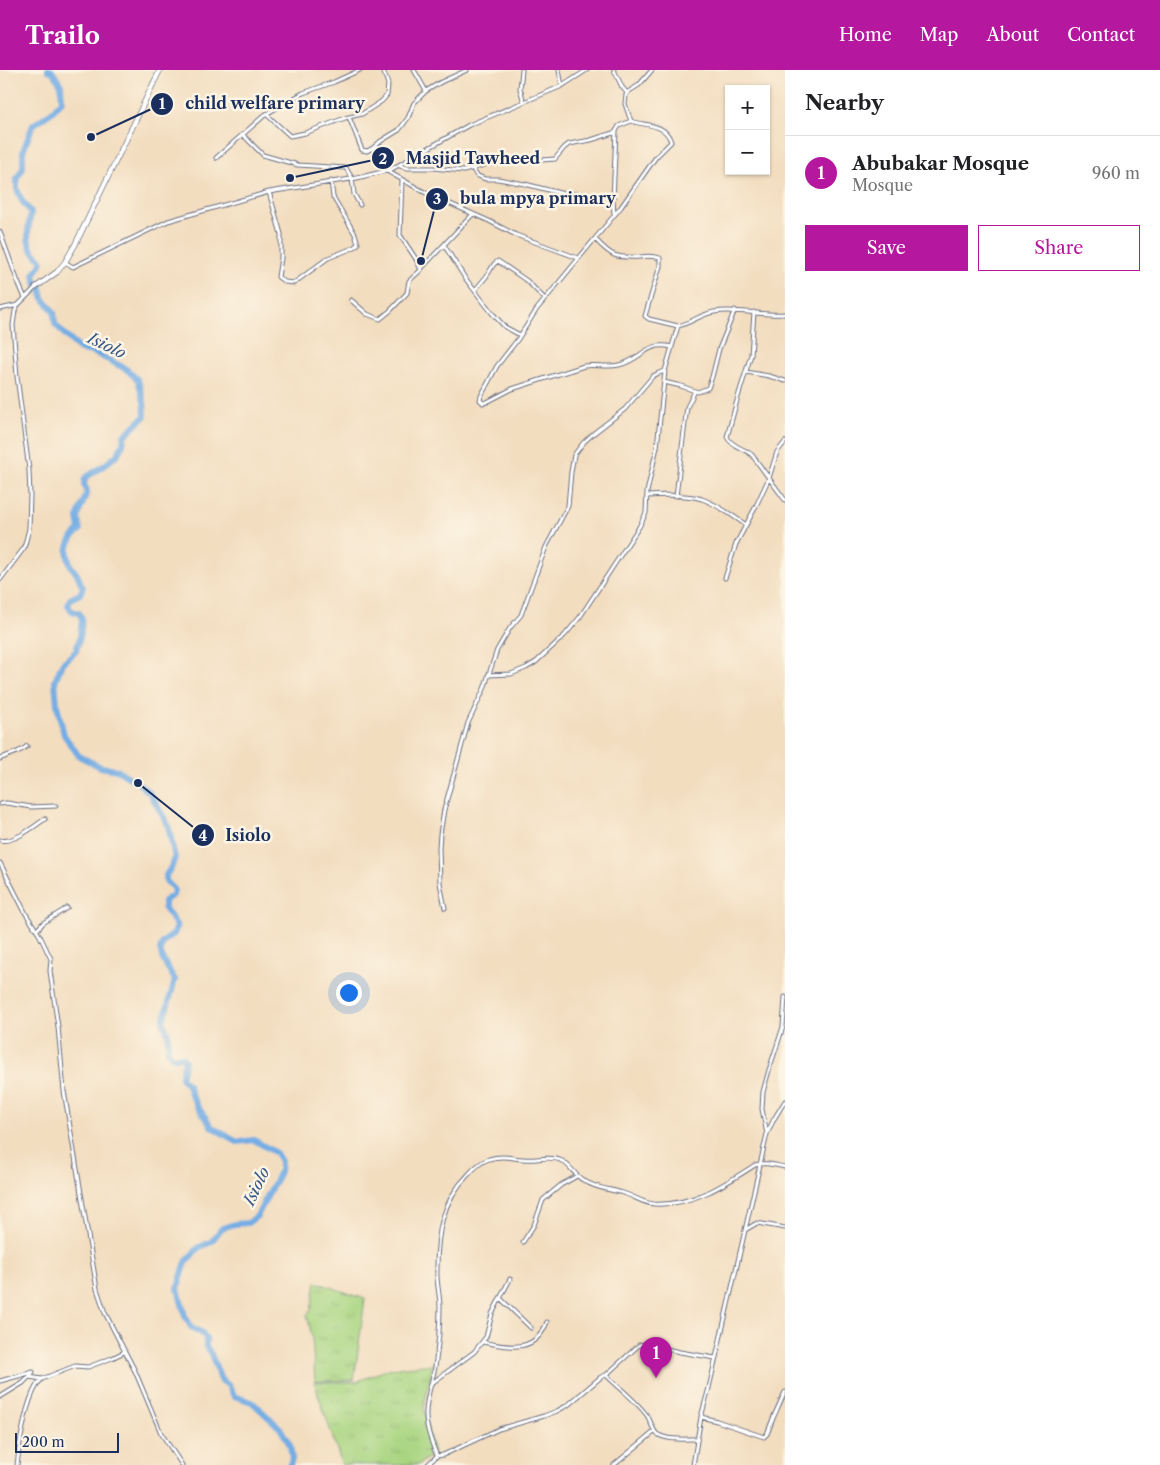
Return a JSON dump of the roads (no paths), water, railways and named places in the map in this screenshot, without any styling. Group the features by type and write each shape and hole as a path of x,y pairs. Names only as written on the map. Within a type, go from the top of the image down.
{"street":[{"path":"0,580 24,548 30,528 29,470 13,337 15,311 25,298 57,272 75,246 160,70"},
{"path":"216,158 266,114 303,93 360,70"},
{"path":"266,114 290,136 305,133 362,114 382,101 386,95 388,84 383,70"},
{"path":"414,70 426,91"},
{"path":"349,117 362,150 367,151 399,130 408,118 414,103 426,91 467,70"},
{"path":"522,70 520,89 524,102"},
{"path":"559,70 562,86"},
{"path":"65,262 73,266 168,222 269,192 389,170 469,125 562,86 587,70"},
{"path":"614,70 627,93"},
{"path":"631,121 625,104 627,93 639,85 652,70"},
{"path":"614,215 616,132 619,126 631,121 656,127 667,135 671,141 651,163 614,215 533,314 495,369 480,396 480,400 485,403 512,389 580,367 619,365 635,358 651,347 659,345 672,347"},
{"path":"399,166 464,171 487,164 555,158 569,144 591,140 616,132"},
{"path":"243,135 262,155 298,165 346,168 352,178 354,194 360,205"},
{"path":"374,148 377,157 389,170 402,180 426,193 489,220 516,235 578,258"},
{"path":"474,169 476,175 485,179 520,183 560,193 613,196"},
{"path":"402,180 400,235 421,270"},
{"path":"269,192 281,234 281,258 278,277 285,282 294,283 328,258 353,248 358,244 355,234 333,197 331,181"},
{"path":"351,300 367,314 380,319 407,293 408,281 421,270 473,214"},
{"path":"0,232 25,298"},
{"path":"595,239 611,254 621,258 660,258 645,316 649,319 678,326 707,313 735,310 771,315 785,314"},
{"path":"444,245 465,278 501,323 520,335"},
{"path":"475,290 498,261 527,281 545,299"},
{"path":"0,309 18,305"},
{"path":"664,382 695,391 704,391 709,386 719,349 735,310"},
{"path":"754,312 752,349 728,433 728,440 732,444 748,451 785,499"},
{"path":"488,675 510,674 526,668 536,662 572,628 639,527 646,513 647,496 657,447 665,371 678,326"},
{"path":"446,908 440,883 439,848 444,810 468,723 484,689 497,650 521,615 546,547 568,506 570,472 574,455 584,442 621,413 654,376 665,371"},
{"path":"746,372 785,381"},
{"path":"676,496 687,407 695,391"},
{"path":"725,578 736,544 769,478 777,452 785,442"},
{"path":"647,496 676,496 704,500 746,525"},
{"path":"0,759 27,746"},
{"path":"0,804 7,803 31,807 56,806"},
{"path":"0,840 6,842 45,819"},
{"path":"0,863 51,959 50,971 64,1091 95,1280 105,1313 135,1371 161,1433 182,1465"},
{"path":"36,930 42,923 67,908"},
{"path":"767,1134 762,1109 763,1092 768,1070 783,1027 785,997"},
{"path":"693,1465 701,1417 767,1134 785,1101"},
{"path":"437,1456 426,1416 436,1362 439,1326 440,1302 437,1268 442,1218 458,1186 476,1167 483,1162 510,1156 524,1160 559,1159 571,1168 577,1176 595,1186 628,1194 646,1202 669,1204 682,1202 706,1193 761,1163 785,1167"},
{"path":"523,1242 534,1225 543,1200 561,1185 577,1176"},
{"path":"745,1230 757,1223 785,1228"},
{"path":"432,1383 474,1352 486,1337 492,1314 510,1279"},
{"path":"500,1298 531,1328"},
{"path":"482,1342 507,1347 522,1346 534,1341 544,1330 548,1322"},
{"path":"427,1465 437,1456 443,1455 499,1428 557,1411 568,1405 601,1377 606,1375 636,1347 644,1344 715,1358"},
{"path":"17,1465 19,1443 30,1401 37,1385 42,1379 75,1366 88,1367 124,1352"},
{"path":"0,1381 33,1372 18,1386 0,1397"},
{"path":"606,1375 638,1404 653,1425 654,1432 669,1438 697,1439"},
{"path":"29,1377 42,1379"},
{"path":"701,1417 764,1437 785,1392"},
{"path":"614,1465 654,1432"}],"waterway":[{"name":"Isiolo","path":"48,70 52,71 61,85 62,101 52,112 33,125 23,151 23,168 17,178 17,189 22,201 31,212 28,231 30,246 42,262 34,275 36,283 41,288 43,298 54,312 55,324 69,339 81,350 93,352 126,369 138,380 144,402 145,416 124,436 123,444 117,455 85,478 84,485 87,490 78,518 80,530 68,546 71,566 83,587 80,594 70,599 68,606 72,611 79,613 82,619 80,637 76,651 62,664 55,681 57,705 64,735 79,756 101,767 117,770 138,783 150,793 168,825 175,858 166,875 166,881 174,889 173,895 164,901 164,907 177,926 174,934 163,942 160,950 163,960 175,980 163,1022 168,1034 168,1052 173,1057 182,1057 185,1060 181,1078 188,1085 198,1107 212,1127 237,1142 254,1140 276,1153 281,1161 280,1172 257,1216 248,1223 222,1228 211,1242 198,1248 186,1262 178,1289 185,1316 191,1327 202,1333 206,1338 206,1346 221,1380 228,1385 234,1396 252,1402 280,1428 290,1445 292,1459 290,1465"}],"place":[{"name":"child welfare primary","path":"91,137"},
{"name":"Masjid Tawheed","path":"290,178"},
{"name":"bula mpya primary","path":"421,261"},
{"name":"Isiolo","path":"138,783"},
{"name":"Abubakar Mosque","path":"656,1378"}]}
